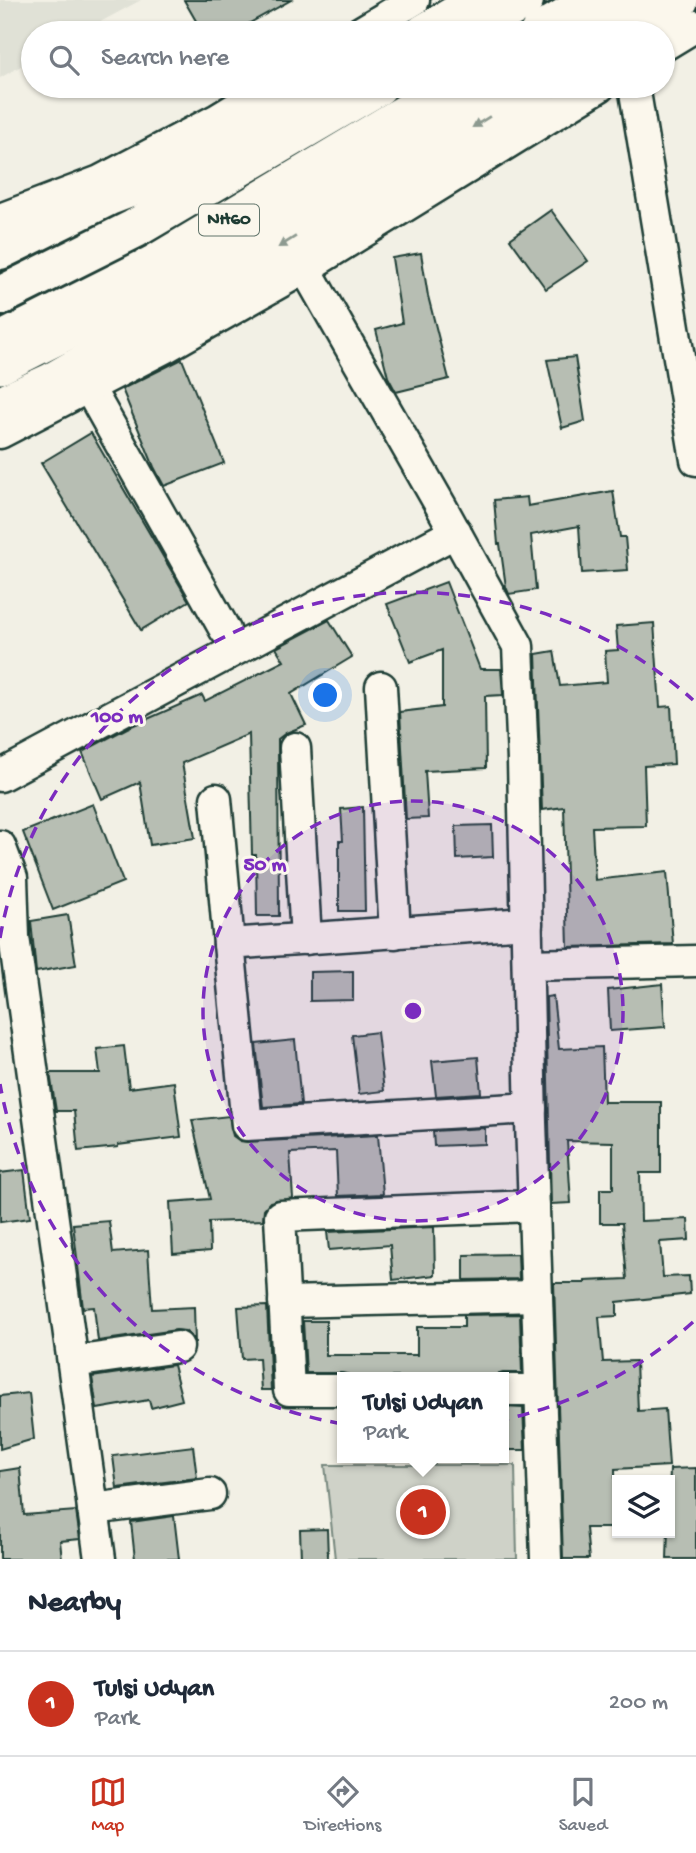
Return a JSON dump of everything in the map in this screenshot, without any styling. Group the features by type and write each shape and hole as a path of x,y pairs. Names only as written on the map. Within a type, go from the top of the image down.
{"highway":[{"path":"488,21 524,0"},
{"path":"586,21 679,0"},
{"name":"NH60","path":"0,296 134,229 358,98"},
{"name":"NH60","path":"0,342 153,265 432,98"},
{"path":"0,406 51,382 164,318 520,98"},
{"path":"0,250 109,196 224,152"}],"main road":[{"path":"444,21 480,0"},
{"path":"602,21 618,13"},
{"path":"0,277 119,218 315,98"},
{"path":"0,365 166,281 471,98"}],"street":[{"path":"379,21 414,0"},
{"path":"675,39 696,26"},
{"path":"0,219 100,181 252,98"},
{"path":"0,433 89,388 305,268 581,98"},
{"path":"636,98 688,363 696,460"},
{"path":"305,268 518,646 546,1559"},
{"path":"89,388 225,630"},
{"path":"0,776 456,532"},
{"path":"381,687 395,933"},
{"path":"295,748 306,939"},
{"path":"216,799 247,1125 531,1108"},
{"path":"0,846 12,878 14,937 100,1559"},
{"path":"229,944 527,923"},
{"path":"528,965 696,961"},
{"path":"337,1390 289,1391 280,1216 534,1206"},
{"path":"285,1302 537,1296"},
{"path":"73,1362 178,1347"},
{"path":"509,1390 540,1390"},
{"path":"93,1509 210,1494"}],"shaded area":[{"path":"0,0 141,0 102,21 21,21 21,66 0,78"},
{"path":"325,1465 515,1465 517,1559 335,1559"}],"building":[{"path":"184,0 291,0 253,21 196,21"},
{"path":"551,210 588,261 546,289 510,239"},
{"path":"421,253 428,296 449,379 396,392 388,377 376,330 402,323 392,258"},
{"path":"575,357 585,421 562,428 547,360"},
{"path":"182,359 224,463 164,486 122,389"},
{"path":"91,433 189,601 141,630 41,463"},
{"path":"613,491 620,537 625,537 628,570 582,573 579,526 531,535 536,590 509,594 498,544 494,500 527,497 528,506"},
{"path":"446,582 480,669 501,669 503,695 485,696 486,768 425,771 428,818 406,819 400,712 442,707 442,650 410,662 387,604"},
{"path":"329,620 352,657 291,694 306,725 278,739 279,916 257,916 256,855 252,855 249,734 182,763 195,838 150,845 140,782 102,799 82,752 127,728 202,695 205,701 284,661 276,648"},
{"path":"654,623 660,707 671,706 674,764 644,766 646,826 592,827 595,880 667,872 673,944 568,947 564,807 542,810 536,654 554,651 560,686 607,682 605,651 618,650 616,626"},
{"path":"93,804 123,882 53,910 23,832"},
{"path":"363,807 365,911 339,911 339,841 343,841 341,809"},
{"path":"492,825 493,857 457,859 456,826"},
{"path":"68,915 76,965 36,972 31,921"},
{"path":"353,971 353,1000 310,1001 310,972"},
{"path":"662,984 665,1027 610,1031 608,990"},
{"path":"553,996 559,1049 602,1047 604,1102 661,1102 661,1173 640,1173 641,1221 688,1219 689,1240 660,1242 663,1277 689,1276 690,1294 617,1302 617,1316 599,1317 603,1362 636,1361 638,1411 665,1409 669,1466 615,1469 615,1475 612,1475 612,1528 586,1528 589,1559 563,1559 554,1283 627,1279 622,1223 600,1223 600,1189 613,1189 613,1142 567,1141 571,1203 551,1204 546,997"},
{"path":"377,1032 384,1091 359,1094 352,1035"},
{"path":"295,1040 301,1104 263,1107 256,1044"},
{"path":"124,1046 129,1088 174,1082 181,1137 78,1151 74,1111 56,1111 50,1073 100,1073 97,1049"},
{"path":"478,1057 481,1093 436,1096 432,1061"},
{"path":"229,1116 233,1136 247,1142 378,1135 383,1194 338,1196 336,1151 290,1153 293,1198 270,1202 264,1209 263,1220 209,1222 210,1251 173,1254 170,1202 210,1199 192,1120"},
{"path":"485,1128 485,1144 434,1146 433,1131"},
{"path":"24,1170 30,1218 0,1222 0,1173"},
{"path":"109,1221 113,1253 148,1250 152,1309 194,1307 195,1343 185,1331 176,1330 98,1341 94,1307 83,1308 73,1224"},
{"path":"434,1227 435,1275 393,1280 390,1245 329,1250 327,1232"},
{"path":"518,1254 519,1279 464,1280 464,1255"},
{"path":"267,1306 271,1390 261,1390 259,1358 242,1359 238,1307"},
{"path":"520,1314 522,1373 306,1373 303,1321 326,1321 326,1355 417,1355 417,1327 464,1327 464,1315"},
{"path":"173,1365 182,1400 151,1408 149,1400 97,1409 92,1377"},
{"path":"29,1393 34,1439 0,1449 0,1396"},
{"path":"509,1407 523,1408 525,1450 509,1450"},
{"path":"193,1446 197,1478 117,1488 113,1456"},
{"path":"20,1468 24,1515 76,1511 80,1539 60,1541 62,1559 0,1559 0,1471"},
{"path":"696,1468 696,1559 667,1559 668,1538 675,1538 675,1475 670,1475 670,1469"},
{"path":"174,1516 179,1559 135,1559 131,1522"},
{"path":"327,1529 328,1559 301,1559 300,1530"}],"place":[{"name":"Tulsi Udyan","path":"423,1512"}]}
